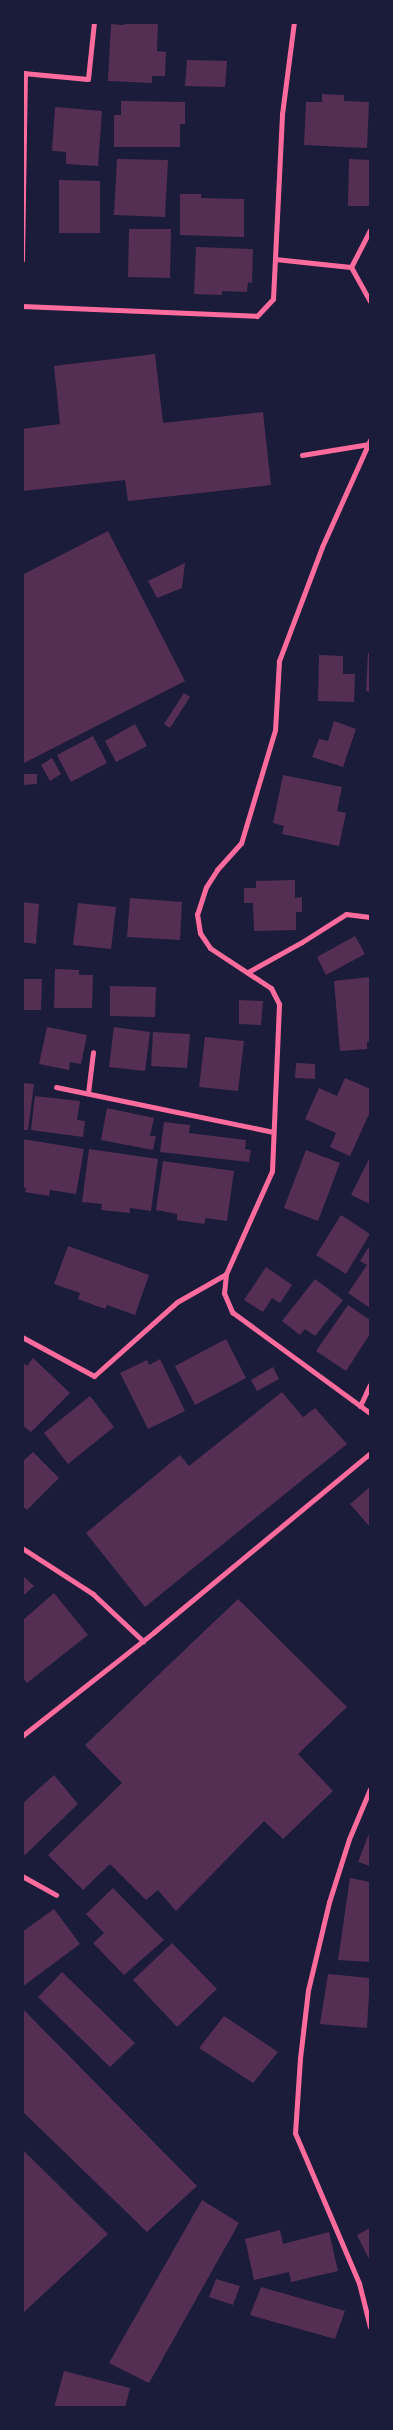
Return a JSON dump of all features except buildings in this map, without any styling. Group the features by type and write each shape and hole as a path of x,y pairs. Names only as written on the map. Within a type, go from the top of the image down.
{"street":[{"path":"22,260 24,73 88,79 94,22"},
{"path":"22,306 257,316 273,298 282,114 294,22"},
{"path":"352,267 370,230"},
{"path":"275,259 352,267"},
{"path":"352,267 370,301"},
{"path":"302,455 370,442"},
{"path":"370,442 322,547 279,661 275,730 241,843 217,870 206,887 197,914 200,933 210,948 271,988 279,1004 272,1171 226,1274 224,1293 232,1312 370,1413"},
{"path":"248,972 302,942 346,914 370,917"},
{"path":"88,1094 93,1052"},
{"path":"56,1087 273,1132"},
{"path":"22,1337 94,1376 177,1302 226,1274"},
{"path":"360,1406 370,1386"},
{"path":"22,1736 143,1641 370,1453"},
{"path":"22,1548 93,1594 143,1641"},
{"path":"370,1788 349,1839 329,1902 308,1990 300,2058 295,2133 359,2283 370,2327"},
{"path":"22,1876 56,1895"}]}
